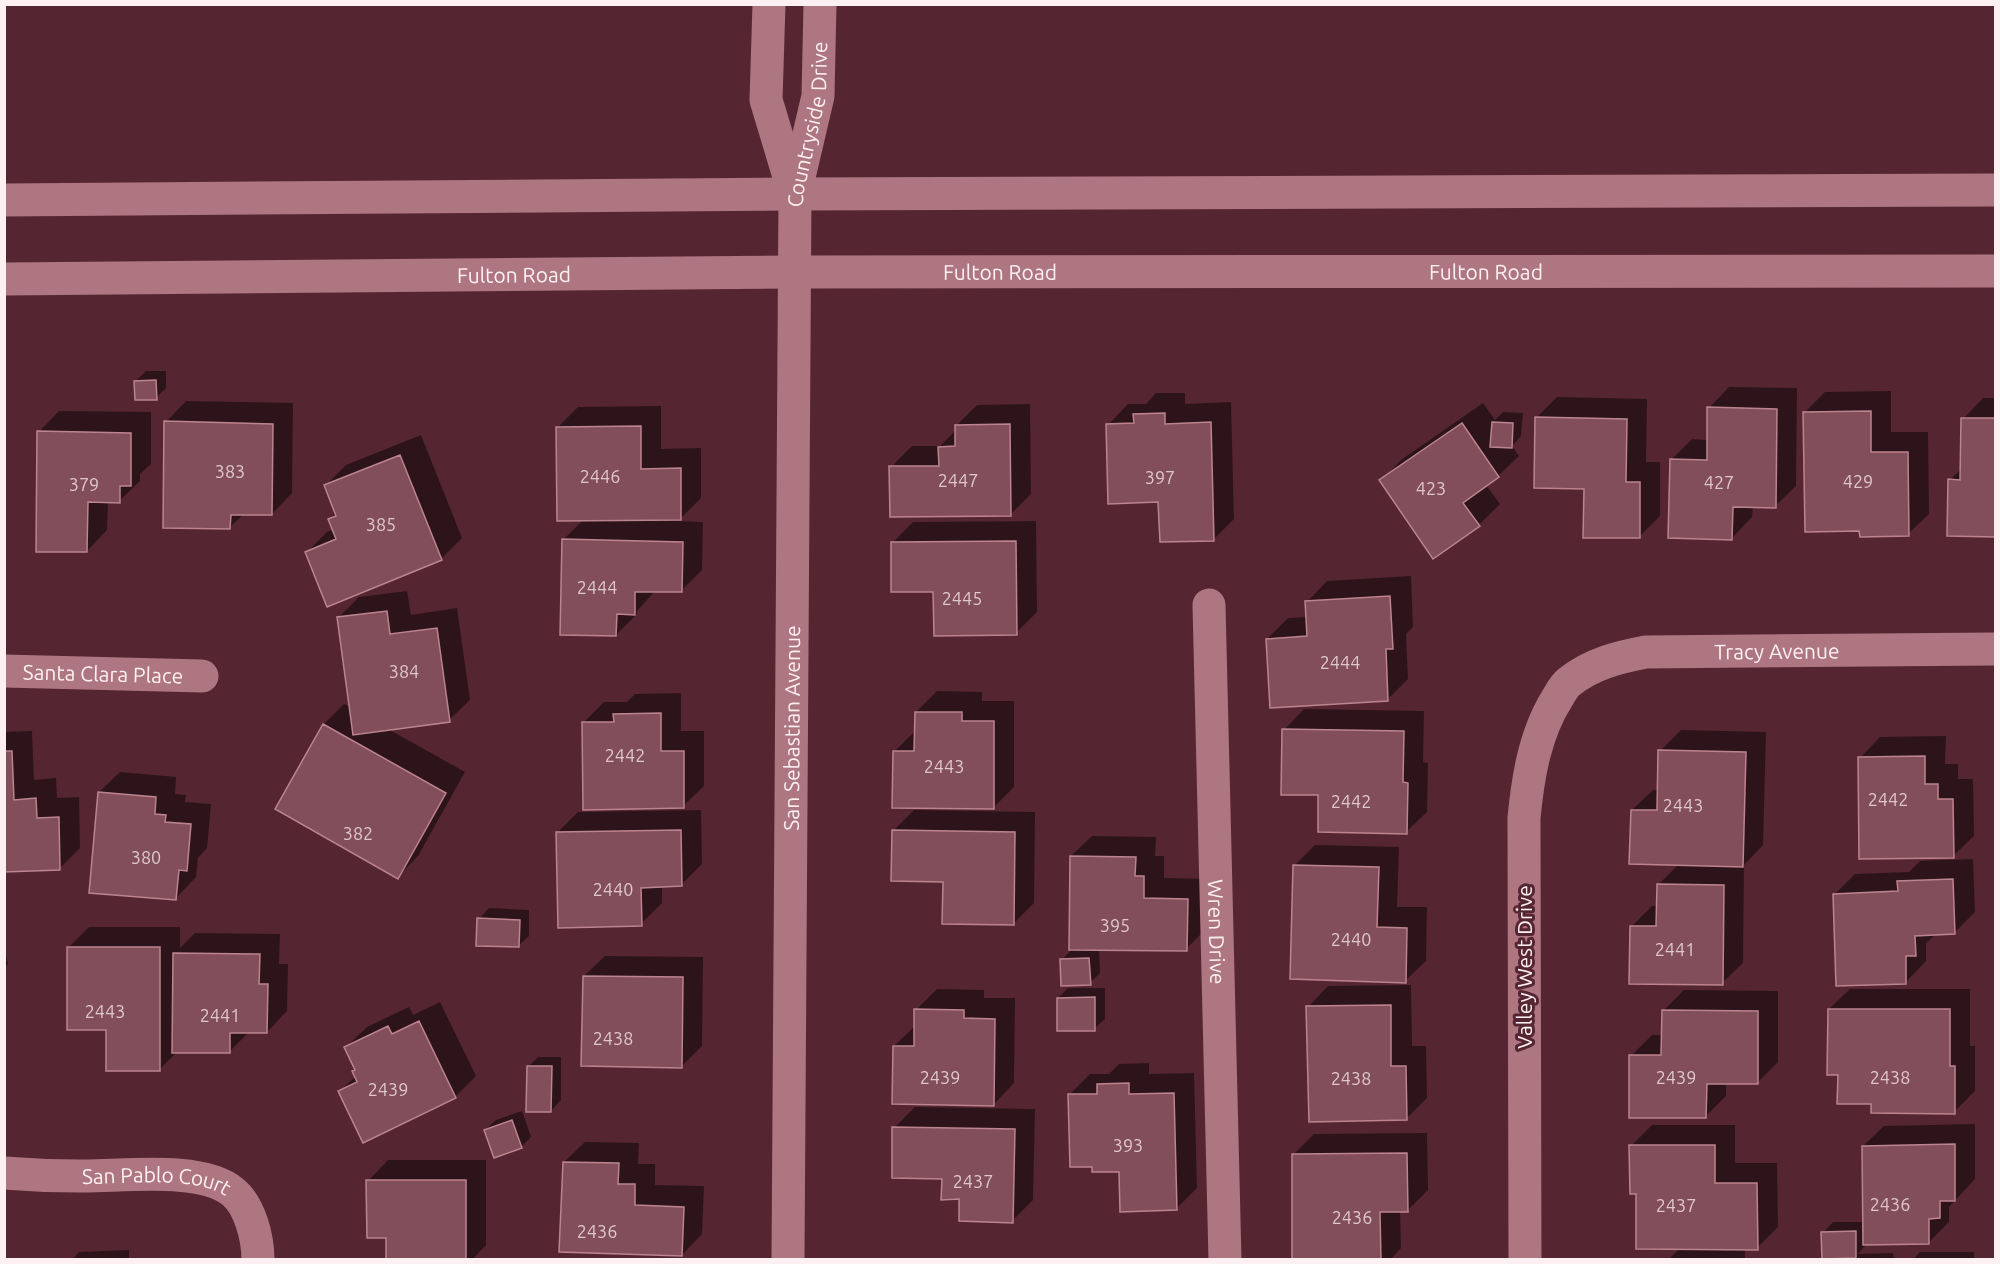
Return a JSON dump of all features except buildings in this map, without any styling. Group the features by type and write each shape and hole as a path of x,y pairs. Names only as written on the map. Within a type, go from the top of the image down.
{"main road":[{"name":"Countryside Drive","path":"769,4 766,100 795,194"},
{"name":"Countryside Drive","path":"795,194 818,96 820,4"},
{"path":"4,200 795,194 1995,190"},
{"name":"San Sebastian Avenue","path":"788,1260 795,194"},
{"name":"Fulton Road","path":"4,279 793,272 1995,271"},
{"name":"Wren Drive","path":"1209,605 1225,1260"},
{"name":"Tracy Avenue","path":"1567,683 1589,669 1616,658 1646,652 1995,649"},
{"name":"Santa Clara Place","path":"4,671 202,676"},
{"name":"Valley West Drive","path":"1525,1260 1524,818 1528,782 1536,745 1549,711 1567,683"},
{"name":"San Pablo Court","path":"4,1173 79,1176 166,1175 190,1176 214,1181 233,1192 247,1209 254,1232 258,1260"}]}
